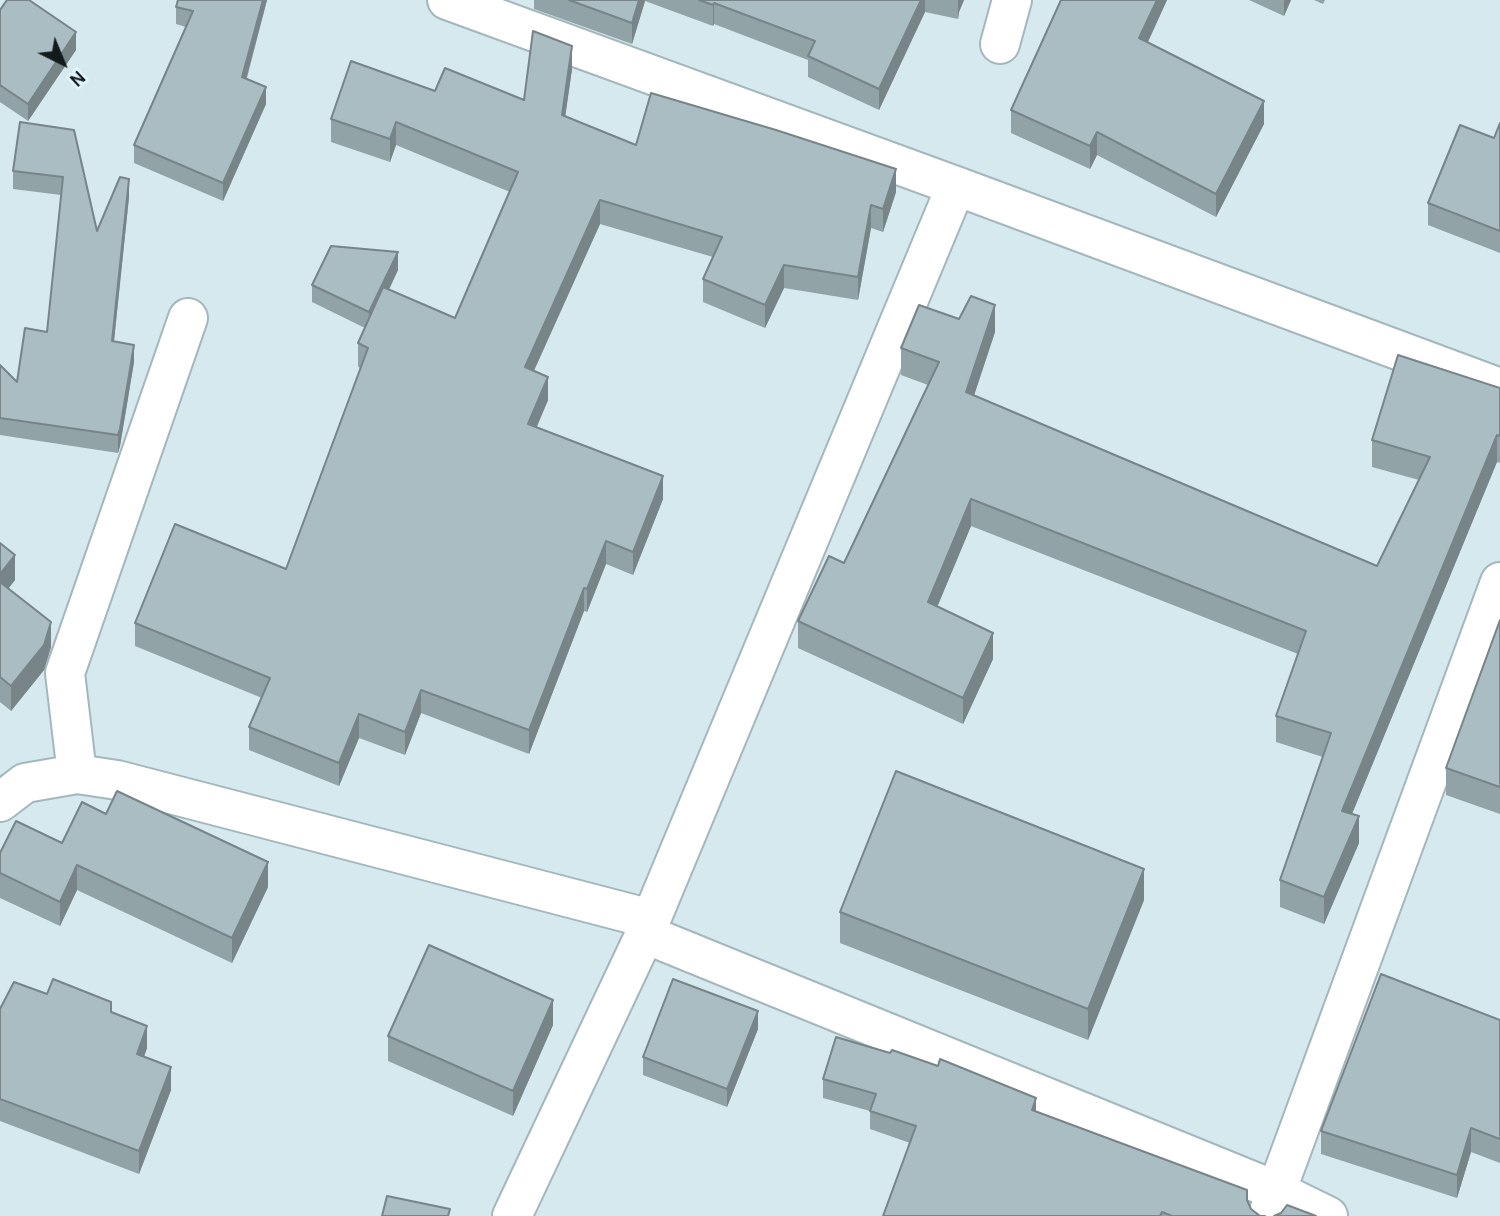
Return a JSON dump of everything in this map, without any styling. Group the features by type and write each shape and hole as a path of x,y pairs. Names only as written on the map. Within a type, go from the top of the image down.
{"street":[{"path":"447,0 1500,388"},
{"path":"1000,44 1012,0"},
{"path":"512,1216 648,927 956,186"},
{"path":"77,774 65,673 188,318"},
{"path":"1272,1204 1500,582"},
{"path":"0,802 25,783 77,774 117,780 648,927 1272,1204 1328,1216"}],"building":[{"path":"7,0 29,0 76,32 28,104 0,85 0,10"},
{"path":"178,0 263,0 242,77 266,87 223,183 134,145 193,11 176,7"},
{"path":"569,0 639,0 632,23"},
{"path":"699,0 921,0 879,89 808,56 815,41 714,3 713,5"},
{"path":"1061,0 1157,0 1139,38 1264,101 1216,194 1097,132 1090,146 1011,110"},
{"path":"533,31 572,46 562,115 636,145 651,93 896,169 883,209 871,205 858,277 784,265 765,305 703,279 722,237 600,200 525,367 548,377 528,424 663,476 633,552 606,541 587,589 584,588 529,730 421,690 405,732 359,714 339,763 249,727 270,678 135,623 175,524 286,569 368,348 358,343 383,287 455,318 518,172 396,122 390,139 331,119 351,61 435,91 445,68 524,100"},
{"path":"20,122 74,130 97,231 120,177 129,179 112,341 134,345 118,435 0,418 0,365 17,382 25,328 47,332 63,177 13,171"},
{"path":"1500,123 1500,231 1428,203 1460,125 1494,138"},
{"path":"331,246 398,252 369,312 312,285"},
{"path":"971,296 995,305 966,392 1377,566 1430,457 1372,440 1398,355 1500,388 1500,436 1497,435 1342,811 1359,816 1324,897 1280,880 1331,733 1276,716 1306,631 971,499 928,602 993,633 963,698 798,621 829,556 844,563 939,362 901,348 919,305 959,319"},
{"path":"0,543 15,555 0,574"},
{"path":"0,582 51,622 44,645 11,686 0,677"},
{"path":"1500,620 1500,787 1446,768"},
{"path":"896,771 1144,869 1088,1009 840,912"},
{"path":"117,791 268,862 232,938 77,865 60,902 0,873 0,853 16,821 62,843 82,802 106,814"},
{"path":"429,945 553,1000 513,1091 388,1036"},
{"path":"1381,974 1500,1020 1500,1139 1471,1128 1457,1175 1321,1131"},
{"path":"53,979 111,1002 111,1012 147,1026 137,1054 171,1067 139,1151 0,1099 0,1009 14,982 47,994"},
{"path":"673,979 758,1011 727,1089 643,1057"},
{"path":"836,1037 890,1053 892,1050 938,1066 940,1059 1036,1098 1032,1110 1247,1190 1251,1209 1260,1216 1172,1216 1162,1212 1160,1216 883,1216 916,1126 870,1111 876,1094 823,1079"},
{"path":"387,1196 450,1209 448,1216 382,1216"},
{"path":"1287,1205 1316,1216 1274,1216 1281,1213"}]}
